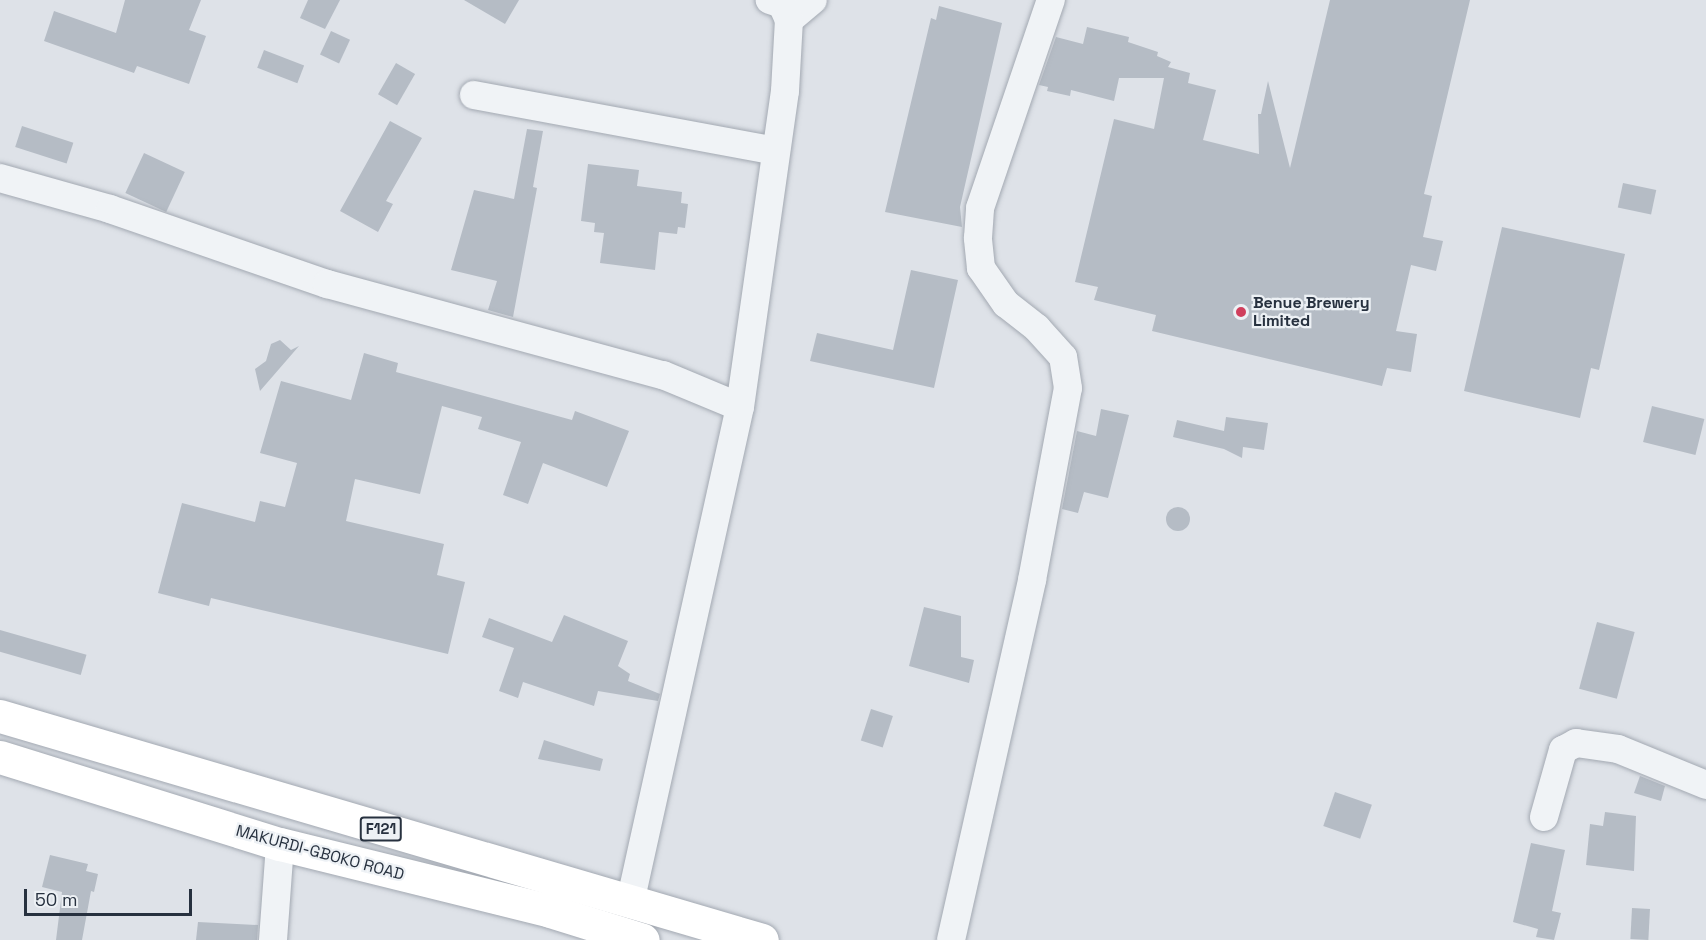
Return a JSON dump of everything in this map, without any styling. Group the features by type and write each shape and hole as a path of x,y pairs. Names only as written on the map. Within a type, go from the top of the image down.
{"main road":[{"name":"F121","path":"0,716 762,940"},
{"name":"MAKURDI-GBOKO ROAD","path":"0,757 280,844 550,911 643,940"}],"street":[{"path":"630,903 740,407 785,91 789,20 782,4 770,0"},
{"path":"789,20 813,0"},
{"path":"953,928 1032,580 1068,388 1063,357 1037,328 1006,304 981,268 978,238 980,208 1050,0"},
{"path":"474,95 776,151"},
{"path":"0,178 110,209 327,284 663,375 740,407"},
{"path":"1544,817 1563,750 1576,743 1618,749 1706,785"},
{"path":"273,940 280,844"}],"building":[{"path":"125,0 201,0 189,30 206,36 189,84 137,66 134,73 44,41 54,11 116,33"},
{"path":"308,0 340,0 325,29 300,18"},
{"path":"464,0 519,0 505,24"},
{"path":"1330,0 1470,0 1424,194 1432,196 1423,237 1443,241 1436,271 1411,265 1396,331 1417,334 1411,372 1387,368 1382,386 1152,331 1156,315 1094,300 1098,287 1075,282 1114,119 1154,129 1164,78 1119,78 1114,101 1071,90 1070,96 1047,91 1048,87 1039,85 1056,37 1083,44 1087,27 1129,37 1128,42 1158,52 1157,56 1171,62 1168,67 1190,73 1188,83 1216,90 1203,140 1259,154 1258,114 1261,114 1268,81 1290,168"},
{"path":"939,6 1002,23 960,207 962,227 885,212 931,18 936,20"},
{"path":"331,31 350,40 339,63 320,55"},
{"path":"264,50 304,65 297,83 257,68"},
{"path":"396,63 415,74 397,105 378,94"},
{"path":"390,121 422,138 386,201 393,204 378,232 340,211"},
{"path":"22,126 73,143 67,164 15,147"},
{"path":"527,129 543,131 533,187 537,188 513,317 488,310 497,281 451,270 474,190 514,199"},
{"path":"144,153 185,172 166,212 125,193"},
{"path":"588,164 639,170 637,186 682,192 681,203 688,204 685,228 678,227 677,234 659,232 655,270 600,263 604,233 594,232 595,223 581,221"},
{"path":"1623,183 1656,190 1651,215 1618,207"},
{"path":"1502,227 1625,254 1599,370 1591,368 1580,418 1464,391"},
{"path":"911,270 958,280 934,388 810,361 817,333 893,350"},
{"path":"280,340 291,350 299,346 260,391 255,369 266,361 271,344"},
{"path":"364,353 398,363 396,372 572,420 575,411 629,431 607,487 543,463 528,504 503,495 521,442 478,429 482,417 442,406 420,494 355,479 346,521 444,544 437,575 465,582 448,654 211,598 209,606 158,593 182,503 255,522 260,501 285,507 297,463 260,453 281,381 351,400"},
{"path":"1652,406 1704,419 1695,455 1643,442"},
{"path":"1101,409 1129,415 1108,498 1084,492 1078,513 1062,509 1077,431 1096,436"},
{"path":"1226,417 1268,423 1264,450 1243,447 1242,458 1224,449 1173,437 1177,420 1224,431"},
{"path":"1178,507 1183,508 1189,514 1189,524 1183,530 1178,531 1173,530 1167,524 1166,519 1167,514 1173,508"},
{"path":"924,607 961,616 961,657 974,660 969,683 909,666"},
{"path":"564,615 628,641 618,666 630,674 628,681 660,694 658,701 598,691 594,706 523,682 518,698 499,691 514,648 482,637 489,618 552,642"},
{"path":"1597,622 1635,632 1617,699 1579,689"},
{"path":"0,630 87,655 81,675 0,652"},
{"path":"871,709 893,716 883,747 861,740"},
{"path":"544,740 603,759 600,771 538,759"},
{"path":"1640,776 1665,786 1661,801 1634,793"},
{"path":"1335,792 1372,805 1360,839 1323,826"},
{"path":"1605,812 1636,816 1634,871 1586,865 1590,824 1603,826"},
{"path":"1531,843 1565,850 1552,911 1561,913 1554,940 1536,937 1538,929 1513,922"},
{"path":"50,855 88,864 86,871 98,874 94,892 91,891 82,940 56,940 62,892 42,887"},
{"path":"1632,908 1650,909 1648,940 1630,939"},
{"path":"198,922 258,925 257,940 196,940"}],"place":[{"name":"Benue Brewery Limited","path":"1241,312"}]}
